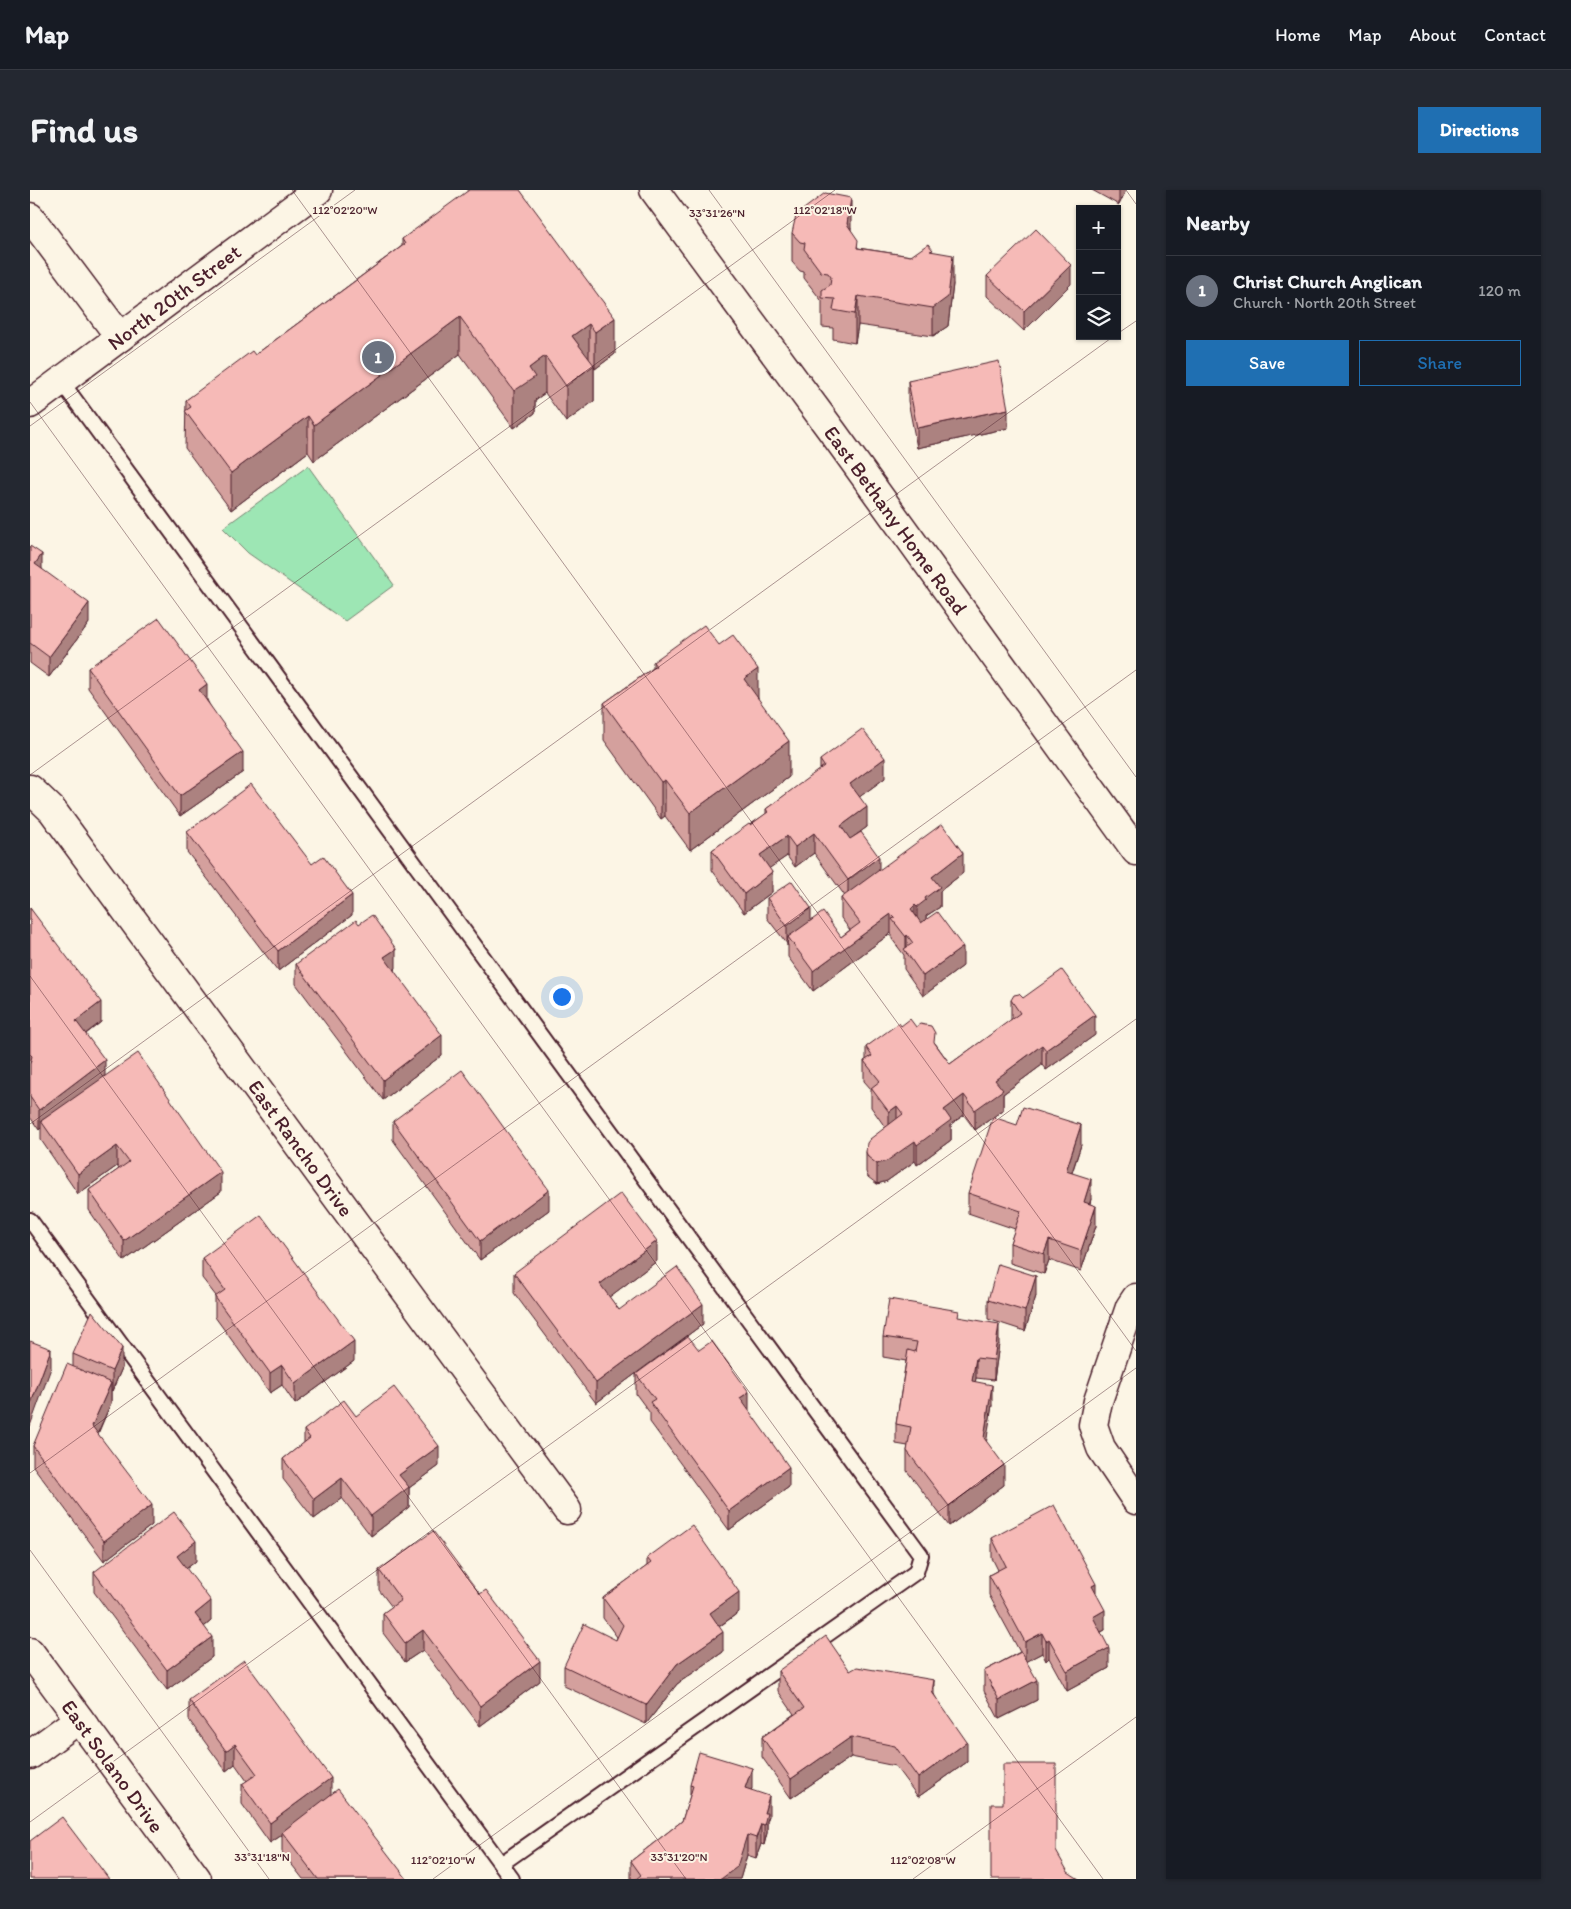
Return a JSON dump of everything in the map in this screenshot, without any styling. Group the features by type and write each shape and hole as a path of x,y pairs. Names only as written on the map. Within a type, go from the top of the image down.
{"street":[{"name":"East Bethany Home Road","path":"654,190 832,431 1136,851"},
{"name":"North 20th Street","path":"30,404 308,193"},
{"path":"30,217 120,337"},
{"name":"East Rancho Drive","path":"30,789 52,810 567,1510"},
{"path":"1136,1298 1130,1307 1098,1401 1093,1425 1101,1448 1136,1500"},
{"name":"East Solano Drive","path":"30,1652 197,1879"},
{"path":"30,1755 79,1719"}],"lane":[{"path":"61,381 921,1555 916,1572 500,1864"},
{"path":"30,1220 512,1879"}],"green space":[{"path":"308,466 394,585 345,621 248,553 223,528"}],"building":[{"path":"469,190 520,190 615,318 595,332 589,324 572,336 594,365 566,386 545,356 529,368 535,377 514,391 460,317 314,425 308,416 231,473 185,411 191,407 186,400 252,351 255,355 405,244 402,239"},
{"path":"825,193 851,198 847,224 858,240 857,248 911,256 928,244 933,250 930,251 953,255 948,297 933,308 858,296 855,314 833,310 835,299 822,298 822,290 830,285 831,277 828,273 821,272 804,249 805,243 800,242 792,233 796,215"},
{"path":"1036,229 1071,265 1024,311 987,276"},
{"path":"999,361 1008,409 917,428 908,381"},
{"path":"30,546 42,554 35,564 89,603 49,657 30,643"},
{"path":"159,618 207,684 199,690 243,752 180,796 88,668"},
{"path":"704,625 719,645 733,635 758,669 744,679 789,741 690,813 665,780 661,782 604,703 656,666 653,662"},
{"path":"862,729 885,758 850,784 867,807 841,826 850,839 861,832 879,857 848,880 814,833 795,847 787,836 760,855 772,872 744,894 712,850 768,812 766,809 824,766 820,760"},
{"path":"251,784 312,864 323,856 352,895 278,951 187,832"},
{"path":"942,824 963,853 932,877 940,887 925,898 926,900 917,907 915,905 911,909 921,923 937,912 963,947 923,976 904,949 913,943 892,919 895,918 891,914 813,971 788,937 823,912 841,937 860,923 841,898"},
{"path":"792,881 811,908 787,926 767,898"},
{"path":"30,908 101,1002 76,1021 105,1060 39,1110 30,1097 30,1064 32,1056 30,1054"},
{"path":"372,915 396,949 384,957 442,1035 383,1080 296,964 356,920 359,924"},
{"path":"1062,970 1095,1015 1046,1050 1042,1045 995,1080 1003,1090 975,1110 964,1095 944,1110 951,1120 917,1145 915,1141 887,1161 877,1164 868,1157 866,1152 867,1143 870,1139 903,1114 897,1106 889,1112 871,1088 880,1081 864,1061 872,1056 866,1047 899,1023 901,1026 910,1019 916,1027 920,1024 931,1026 935,1033 934,1042 950,1064 1020,1013 1011,1000 1014,995 1019,994 1023,998"},
{"path":"138,1053 221,1172 124,1241 89,1190 129,1162 117,1146 78,1174 41,1121"},
{"path":"462,1070 549,1190 480,1241 393,1121"},
{"path":"1023,1107 1081,1125 1066,1171 1091,1179 1084,1202 1096,1206 1081,1251 1049,1240 1044,1254 1010,1243 1021,1211 968,1193 993,1117 1017,1125"},
{"path":"621,1193 657,1241 600,1284 619,1310 677,1267 703,1304 596,1383 514,1273"},
{"path":"261,1215 354,1341 295,1384 282,1365 270,1373 215,1297 225,1290 202,1258"},
{"path":"998,1264 1036,1276 1025,1311 988,1300"},
{"path":"889,1299 959,1311 958,1317 999,1324 994,1360 976,1358 972,1381 992,1385 984,1438 1004,1465 949,1506 907,1451 911,1427 896,1424 908,1350 915,1352 917,1342 883,1337"},
{"path":"92,1311 122,1348 112,1371 73,1354"},
{"path":"688,1336 699,1350 712,1341 749,1392 740,1398 789,1467 729,1511 650,1402 655,1399 636,1374"},
{"path":"30,1341 51,1349 30,1406"},
{"path":"67,1364 111,1383 92,1426 152,1505 104,1541 33,1446"},
{"path":"394,1387 439,1446 399,1475 409,1487 371,1516 342,1478 314,1499 283,1459 310,1438 304,1430 344,1400 356,1416"},
{"path":"1054,1505 1096,1584 1092,1586 1105,1610 1093,1617 1109,1648 1067,1671 1049,1639 1046,1641 1042,1633 1025,1642 989,1575 1006,1566 992,1538"},
{"path":"174,1512 196,1541 177,1556 211,1601 195,1614 212,1637 167,1670 94,1572"},
{"path":"692,1525 739,1592 710,1613 723,1632 677,1664 646,1705 564,1666 584,1624 616,1640 623,1625 603,1598 651,1563 647,1558"},
{"path":"433,1531 480,1594 486,1590 540,1661 480,1706 423,1630 405,1643 383,1613 401,1600 379,1570"},
{"path":"826,1636 850,1671 857,1667 934,1680 932,1692 967,1742 918,1778 895,1746 851,1737 791,1779 762,1737 804,1708 778,1671"},
{"path":"1021,1652 1037,1680 999,1700 984,1671"},
{"path":"244,1660 331,1778 270,1823 242,1784 257,1774 235,1744 226,1751 189,1700"},
{"path":"699,1752 752,1768 745,1788 769,1796 764,1813 767,1813 764,1825 761,1824 756,1838 747,1835 737,1867 721,1879 636,1879 641,1875 631,1861 682,1821 693,1786 690,1785"},
{"path":"1003,1764 1056,1764 1056,1851 1068,1872 1079,1879 991,1879 991,1804 1003,1804"},
{"path":"338,1789 407,1879 318,1879 282,1832"},
{"path":"62,1817 109,1879 30,1879 30,1841"}],"place":[{"name":"Christ Church Anglican","path":"378,357"}]}
